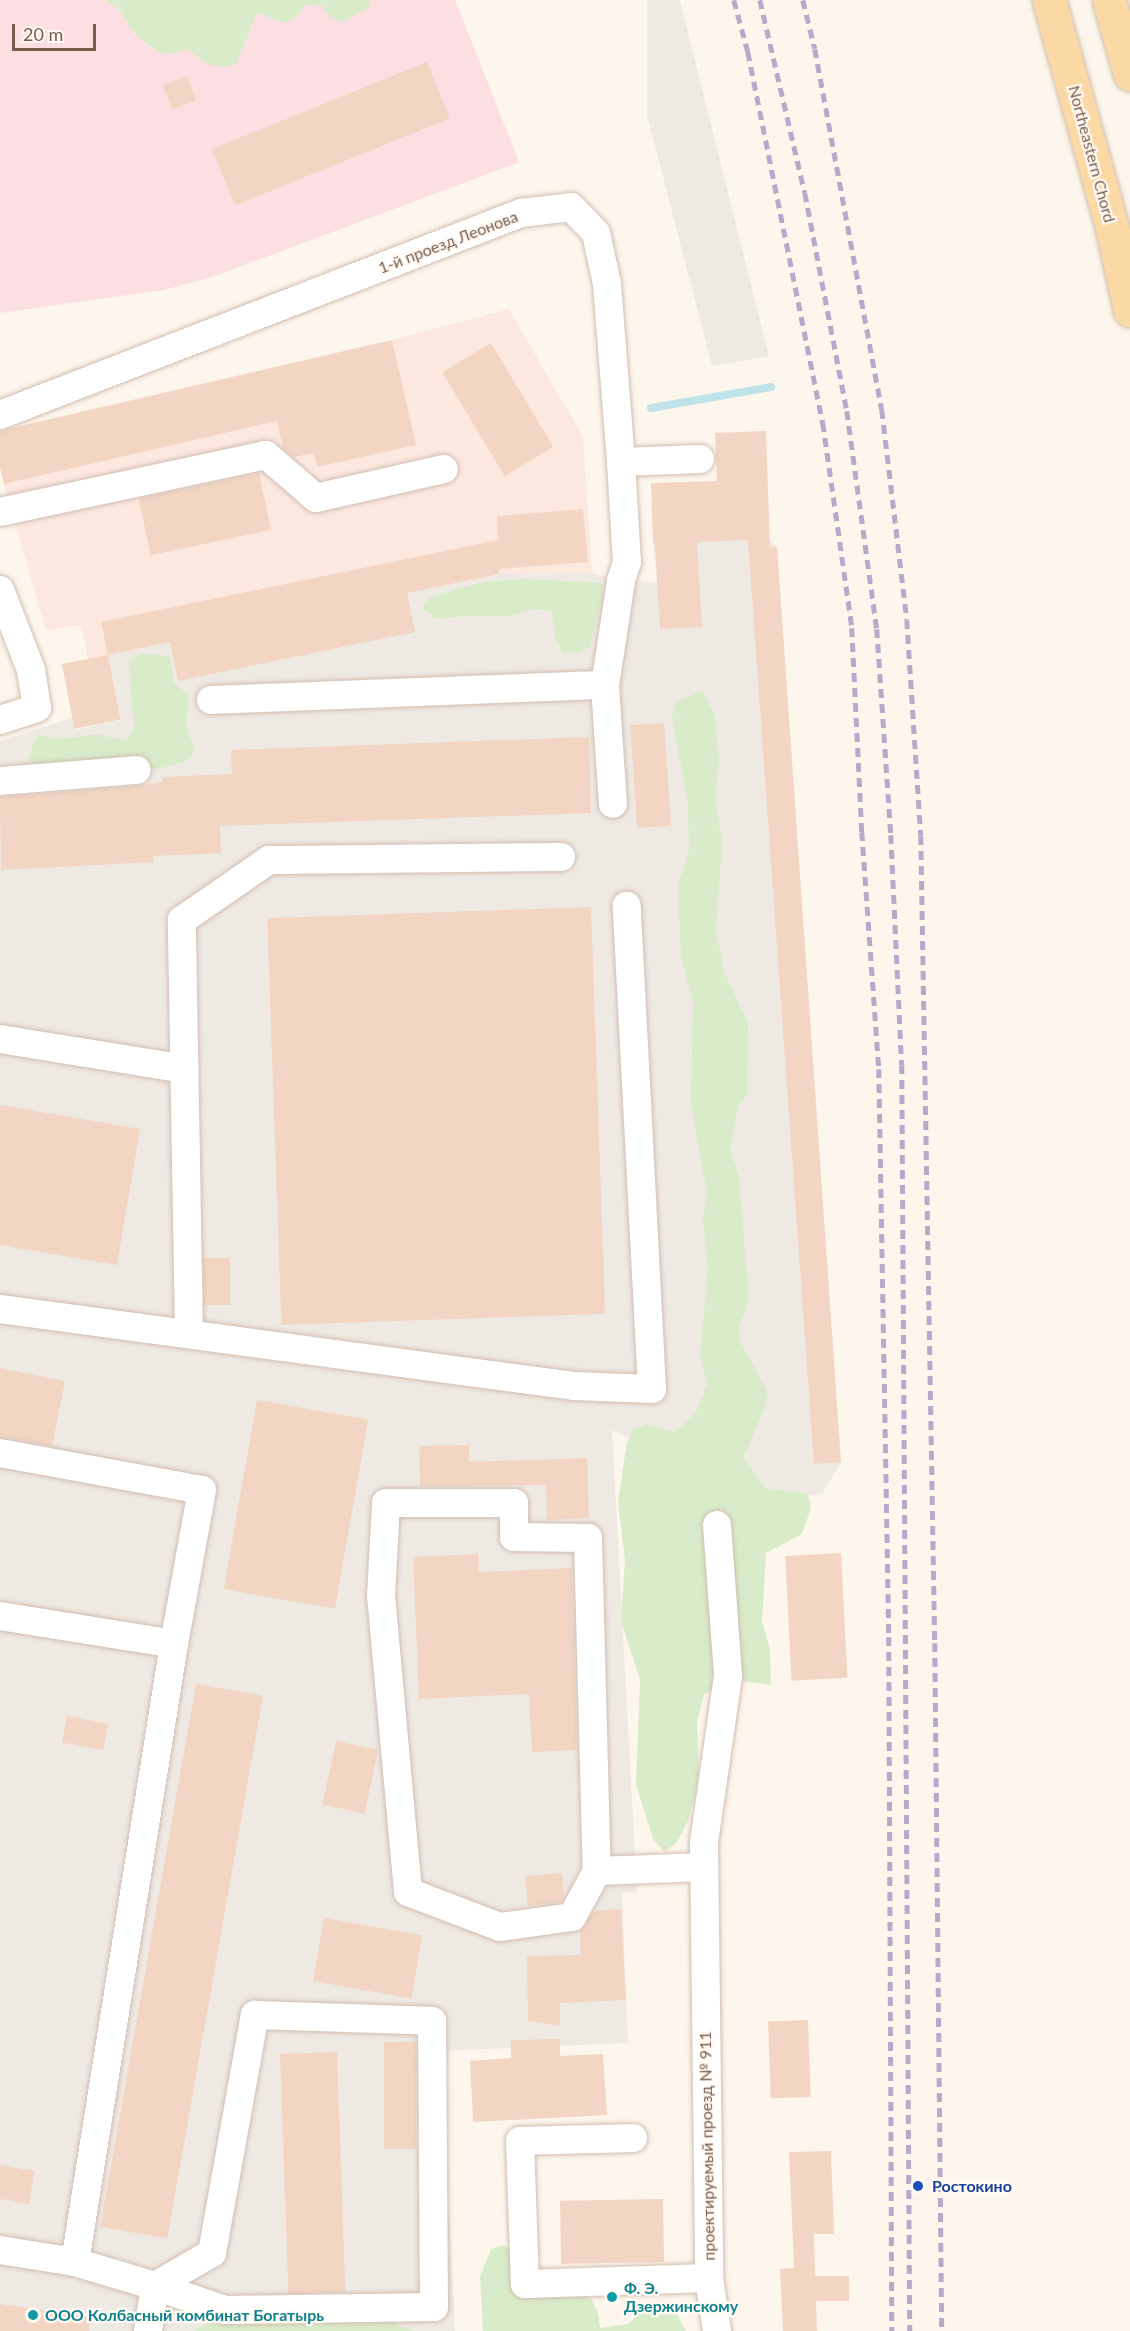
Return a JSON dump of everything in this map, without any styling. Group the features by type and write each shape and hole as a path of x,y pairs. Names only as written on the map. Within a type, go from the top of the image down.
{"main road":[{"path":"1036,0 1087,132"},
{"name":"Northeastern Chord","path":"1049,0 1087,132 1130,310"},
{"path":"1109,0 1130,74"}],"street":[{"name":"1-й проезд Леонова","path":"0,415 520,213 571,207 596,233 607,284 621,462 627,562 621,581 605,685 613,804"},
{"path":"0,512 266,455 316,498 444,469"},
{"path":"621,462 700,459"},
{"path":"0,590 31,670 37,708 0,720"},
{"path":"211,700 605,685"},
{"path":"0,781 137,770"},
{"path":"189,1334 182,920 269,860 561,857"},
{"path":"0,1310 574,1386 652,1389 627,906"},
{"path":"0,1039 185,1069"},
{"path":"0,1453 202,1490 174,1644 75,2262"},
{"path":"386,1503 514,1503 514,1537 588,1538 597,1871 572,1917 500,1927 408,1892 381,1596 386,1503"},
{"name":"проектируемый проезд № 911","path":"717,1525 728,1676 704,1843 709,2278 717,2331"},
{"path":"0,1616 174,1644"},
{"path":"597,1871 704,1867"},
{"path":"0,2250 75,2262 225,2310 434,2307 432,2021 255,2014 212,2253 155,2286"},
{"path":"633,2138 520,2141 525,2283 709,2278"},
{"path":"148,2331 155,2286"}],"shaded area":[{"path":"0,0 455,0 519,162 215,276 164,290 0,313"},
{"path":"647,0 680,0 769,356 712,366 647,115"},
{"path":"509,309 583,437 592,573 499,574 88,659 81,625 46,631 0,468 0,430 392,340"},
{"path":"769,539 777,547 841,1462 822,1494 759,1501 612,1430 637,1892 622,1893 628,2043 441,2051 455,2331 0,2331 0,741 72,718 75,730 121,720 108,655 499,574 592,573 621,581 657,582 653,543"}],"green space":[{"path":"105,0 371,0 368,8 343,22 329,16 321,5 306,5 297,16 284,23 257,13 236,64 223,67 209,65 187,49 173,54 158,52 136,35 119,10"},
{"path":"525,579 602,583 603,592 590,647 578,652 564,653 556,641 552,611 536,609 507,616 436,619 422,608 431,597 483,582"},
{"path":"141,653 170,657 174,683 189,695 186,725 195,752 184,762 157,769 142,766 40,769 29,760 32,746 39,735 67,739 95,734 124,740 134,731 129,660"},
{"path":"703,691 715,717 719,759 715,801 722,842 716,930 724,972 748,1023 747,1095 738,1106 730,1150 739,1177 749,1300 739,1327 740,1341 767,1390 766,1404 744,1457 766,1489 808,1494 811,1508 802,1534 766,1553 762,1622 770,1649 771,1685 743,1681 704,1694 697,1722 699,1778 689,1819 676,1844 664,1851 654,1841 636,1785 640,1679 621,1621 625,1560 618,1502 627,1442 634,1429 647,1424 675,1432 696,1412 707,1384 700,1356 708,1269 703,1220 707,1192 691,1105 693,1001 681,957 678,886 689,850 688,805 672,715 677,701"},
{"path":"504,2245 592,2300 598,2313 600,2328 628,2324 649,2304 663,2301 676,2312 686,2331 483,2331 480,2277 491,2249"},
{"path":"387,2314 397,2325 415,2331 195,2331 213,2321 241,2316"}],"building":[{"path":"427,62 450,119 235,205 212,149"},
{"path":"187,76 196,100 172,110 163,85"},
{"path":"392,340 416,445 317,467 314,453 294,457 283,448 277,421 4,484 0,468 0,431"},
{"path":"491,343 553,447 504,476 442,372"},
{"path":"766,431 770,548 777,547 841,1462 814,1464 748,540 697,542 702,627 660,629 655,543 653,543 651,483 717,481 715,433"},
{"path":"259,473 271,530 151,555 139,499"},
{"path":"583,509 588,562 498,569 499,574 407,593 415,632 178,681 170,642 108,655 101,622 498,540 497,516"},
{"path":"108,655 121,720 74,729 62,664"},
{"path":"664,723 671,826 637,828 630,725"},
{"path":"589,737 591,813 220,826 221,853 153,856 154,862 1,870 0,797 138,786 162,782 162,777 232,774 231,750"},
{"path":"591,907 605,1314 281,1325 267,918"},
{"path":"0,1105 140,1129 117,1265 0,1245"},
{"path":"204,1258 230,1258 230,1305 204,1305"},
{"path":"0,1368 65,1381 52,1446 0,1437"},
{"path":"257,1400 368,1420 335,1609 224,1589"},
{"path":"469,1445 469,1462 587,1458 589,1518 547,1520 546,1485 420,1486 419,1446"},
{"path":"841,1553 848,1678 792,1681 785,1556"},
{"path":"478,1554 479,1572 572,1568 577,1750 532,1752 529,1694 419,1699 413,1557"},
{"path":"196,1684 263,1696 167,2238 100,2227"},
{"path":"67,1716 108,1724 103,1751 62,1743"},
{"path":"336,1741 378,1750 365,1814 322,1805"},
{"path":"562,1873 564,1896 561,1902 528,1906 525,1876"},
{"path":"621,1909 626,2000 560,2003 560,2026 528,2021 527,1956 581,1955 580,1931 594,1911"},
{"path":"324,1918 422,1935 411,1998 313,1981"},
{"path":"808,2020 811,2097 771,2098 768,2021"},
{"path":"560,2039 560,2056 603,2054 607,2115 473,2122 470,2061 511,2058 511,2040"},
{"path":"384,2042 416,2042 416,2149 384,2149"},
{"path":"337,2052 345,2292 288,2294 280,2054"},
{"path":"831,2151 834,2234 814,2234 815,2276 849,2276 849,2301 816,2301 817,2331 783,2331 780,2269 794,2268 789,2152"},
{"path":"0,2165 34,2171 29,2204 0,2199"},
{"path":"663,2199 664,2262 561,2264 560,2201"},
{"name":"ООО Колбасный комбинат Богатырь","path":"0,2304 90,2318 89,2331 0,2331"}],"waterway":[{"path":"651,408 771,387"}],"railway":[{"path":"734,0 748,52 823,423 852,628 862,832 879,1069 889,1637 892,2331"},
{"path":"760,0 805,193 847,411 877,629 891,835 902,1065 910,2331"},
{"path":"803,0 815,49 882,410 907,620 921,836 935,1643 942,2331"}],"place":[{"name":"Ростокино","path":"918,2186"},
{"name":"Ф. Э. Дзержинскому","path":"612,2297"},
{"name":"ООО Колбасный комбинат Богатырь","path":"33,2315"}]}
